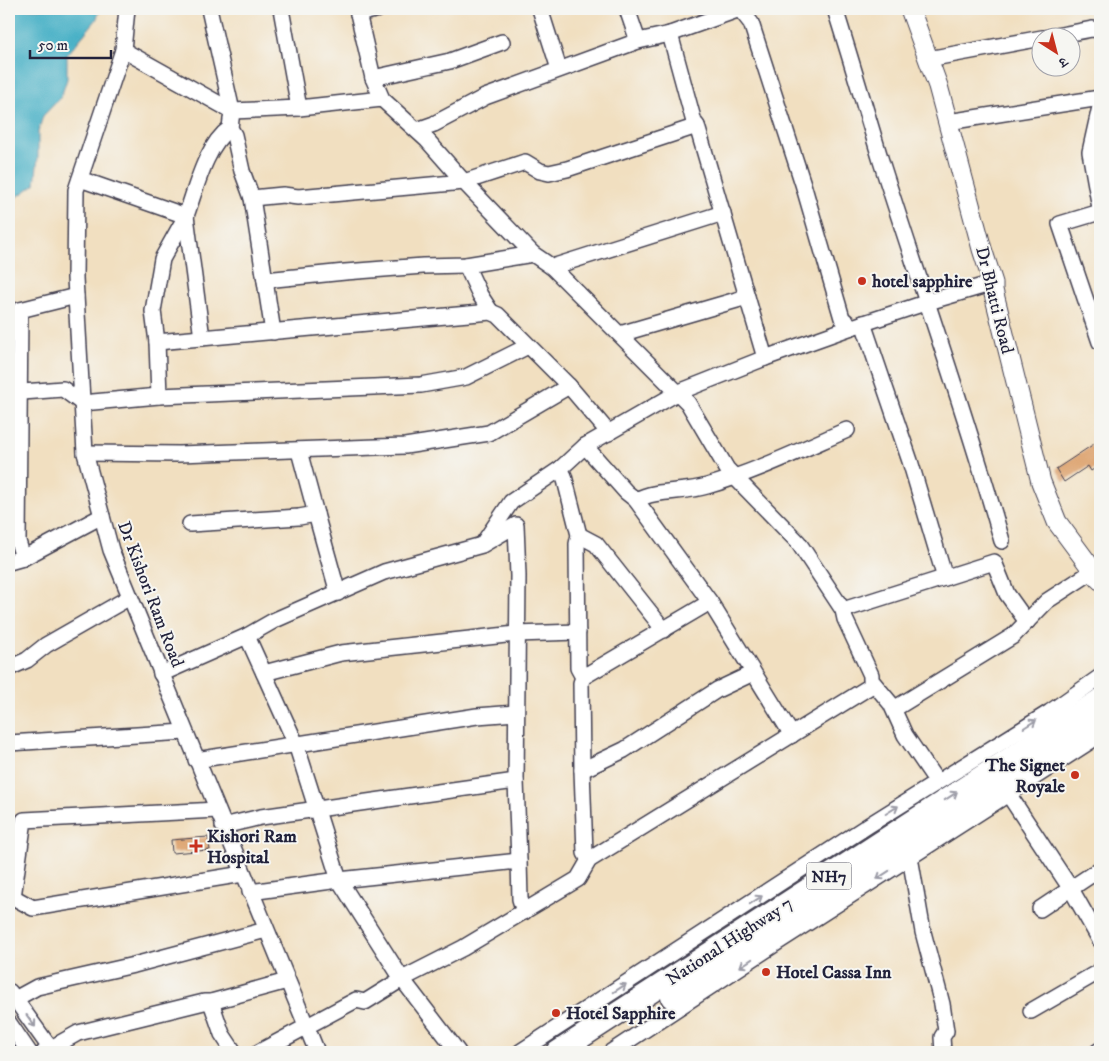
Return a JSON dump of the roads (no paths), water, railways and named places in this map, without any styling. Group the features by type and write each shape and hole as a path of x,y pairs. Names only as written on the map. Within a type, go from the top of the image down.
{"highway":[{"name":"National Highway 7","path":"558,1052 1100,700"},
{"name":"NH7","path":"586,1052 1005,789 1100,721"}],"main road":[{"name":"Dr Bhatti Road","path":"910,9 938,86 993,283 993,290 1041,482 1057,522 1097,576"}],"street":[{"name":"Dr Kishori Ram Road","path":"127,9 123,50 76,190 76,296 85,453 110,550 317,1052"},
{"path":"209,9 232,111 230,128 234,135 242,171 252,198 273,332"},
{"path":"281,9 299,108"},
{"path":"379,9 358,12 373,78 382,99 417,130 533,254 552,267 688,402 727,469 798,542 843,610 844,619 871,675 871,680 891,704 905,735 937,782"},
{"path":"540,9 559,69"},
{"path":"627,9 638,41"},
{"path":"417,130 434,124 484,97 638,41 670,34 740,9 750,23 794,156 842,318 858,325 910,462 945,578"},
{"path":"836,9 882,162 928,302 1002,541"},
{"path":"1082,31 1100,30"},
{"path":"670,34 694,122 697,126 765,358"},
{"path":"928,59 1032,40"},
{"path":"373,78 450,61 502,42"},
{"path":"123,50 232,111 299,108 382,99"},
{"path":"948,122 1100,98"},
{"path":"1100,107 1090,152 1100,208"},
{"path":"252,198 284,195 298,198 464,182 525,162 540,171 549,173 567,169 697,126"},
{"path":"159,396 154,311 162,259 186,216 210,153 222,134 230,128"},
{"path":"80,179 186,216"},
{"path":"1100,212 1060,224 1100,342"},
{"path":"552,267 723,213"},
{"path":"186,216 202,338"},
{"path":"265,280 364,270 466,265 533,254"},
{"path":"466,265 480,295 491,312"},
{"path":"482,545 511,502 560,469 585,446 679,392 765,358 858,325 993,283"},
{"path":"16,560 18,541 14,312 76,296"},
{"path":"620,334 747,297"},
{"path":"157,342 491,312 498,315 570,386 608,433"},
{"path":"14,392 63,389 82,403 159,396 421,385 466,377 528,346"},
{"path":"85,453 179,454 405,446 489,433 570,386"},
{"path":"636,500 645,495 704,487 736,477 847,430"},
{"path":"585,446 626,492 636,500 710,602 792,735"},
{"path":"299,451 338,593"},
{"path":"560,469 564,476 579,534 577,544 578,668 584,677"},
{"path":"190,524 299,517 316,514"},
{"path":"16,560 102,516"},
{"path":"161,674 384,572 482,545 516,525 518,576 516,781 520,899 524,912"},
{"path":"579,534 596,544 664,630"},
{"path":"843,610 994,562 1007,594 1027,622"},
{"path":"894,709 1013,636 1046,601 1097,576"},
{"path":"9,668 27,660 46,644 130,597"},
{"path":"589,860 585,853 582,770 581,684 584,677 710,602"},
{"path":"264,673 341,653 516,634 578,632"},
{"path":"247,636 296,744 339,880 402,980 458,1052"},
{"path":"582,770 624,750 717,690 753,673"},
{"path":"520,1052 869,825 1050,712 1100,677"},
{"path":"259,1052 307,1028 356,1000 365,1002 524,912 578,879 589,860 874,684"},
{"path":"196,760 477,716 516,713"},
{"path":"9,743 185,732"},
{"path":"611,1052 910,857 1005,789 1100,735"},
{"path":"223,826 261,817 516,781"},
{"path":"1005,789 1071,889 1100,940"},
{"path":"217,810 24,820 11,899 33,908 243,874"},
{"path":"910,857 923,932 942,1004 946,1031 942,1037 943,1052"},
{"path":"250,892 339,880 519,861"},
{"path":"1040,908 1100,869"},
{"path":"266,930 134,965 37,987 12,995 49,1051 78,1033 204,1002 211,1002 287,981"},
{"path":"1031,1011 1100,970"},
{"path":"211,1002 222,1034 234,1052"},
{"path":"9,1023 29,1052"}],"water":[{"path":"9,9 101,9 96,20 67,55 67,79 61,97 43,116 38,132 35,184 17,197 9,195"}],"place":[{"name":"hotel sapphire","path":"862,281"},
{"name":"The Signet Royale","path":"1075,775"},
{"name":"Kishori Ram Hospital","path":"196,846"},
{"name":"Hotel Cassa Inn","path":"766,972"},
{"name":"Hotel Sapphire","path":"556,1013"}]}
